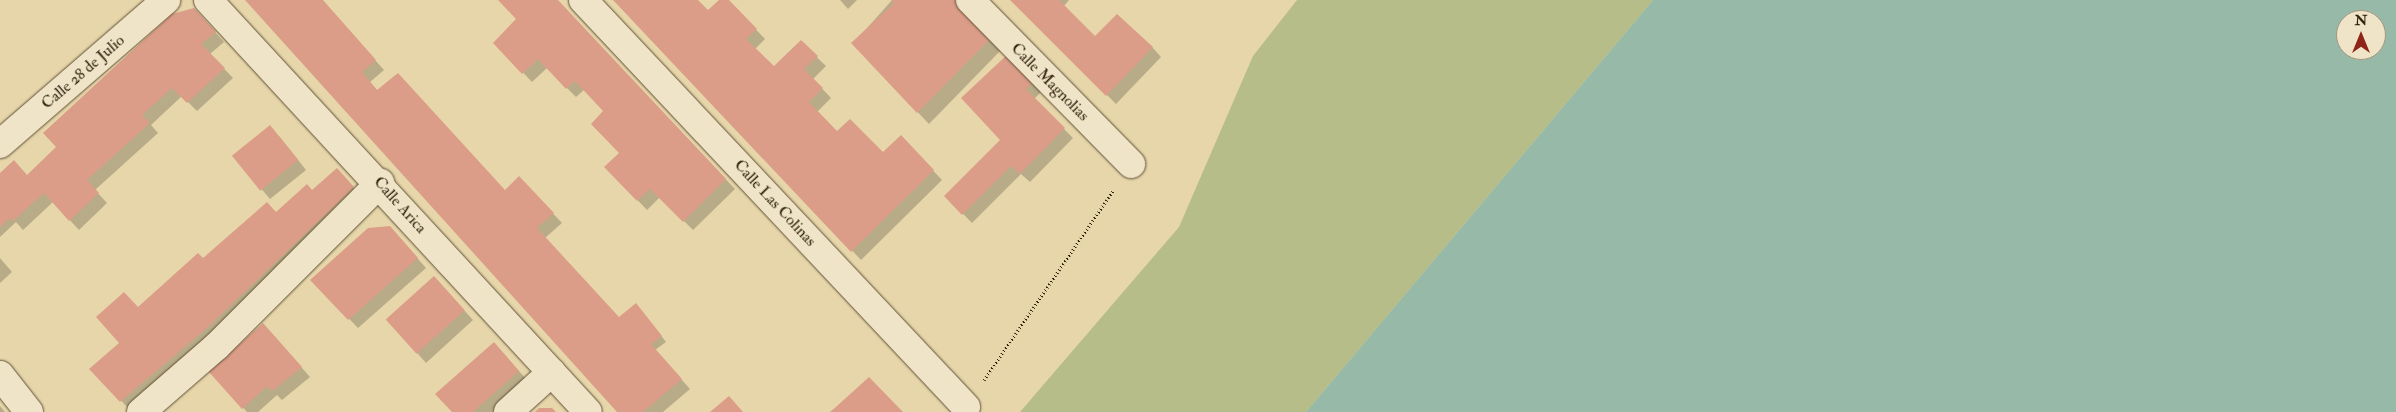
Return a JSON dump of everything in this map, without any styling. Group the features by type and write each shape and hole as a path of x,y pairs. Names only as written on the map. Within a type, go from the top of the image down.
{"street":[{"name":"Calle 28 de Julio","path":"0,144 166,0"},
{"name":"Calle Arica","path":"208,0 380,183 588,412"},
{"name":"Calle Las Colinas","path":"583,0 966,407"},
{"name":"Calle Magnolias","path":"970,0 1131,164"},
{"path":"141,412 217,346 380,183"},
{"path":"508,412 552,372"},
{"path":"0,375 29,412"}],"path":[{"path":"966,407 1131,164"}],"green space":[{"path":"1297,0 1653,0 1306,412 1020,412 1179,227 1253,56"}],"shaded area":[{"path":"1653,0 2396,0 2396,412 1306,412"}],"building":[{"path":"245,0 323,0 376,60 362,72 377,90 398,73 505,190 519,176 554,213 537,228 619,317 636,303 662,336 651,344 682,379 643,412 617,412"},
{"path":"498,0 558,0 726,179 683,222 650,189 637,201 604,167 619,153 591,124 603,111 575,81 566,89 538,59 522,74 493,43 516,19"},
{"path":"613,0 698,0 708,10 719,0 729,0 757,29 746,39 774,66 801,40 818,56 804,69 823,88 809,102 837,131 850,119 883,152 901,135 934,170 851,252"},
{"path":"891,0 955,0 992,37 917,113 851,43 894,3"},
{"path":"1010,0 1059,0 1095,36 1117,14 1153,47 1106,96"},
{"path":"194,8 216,32 201,44 225,68 187,103 172,88 142,115 150,123 87,180 99,193 69,221 44,193 13,221 10,218 0,227 0,173 14,160 27,175 56,147 43,133 172,14"},
{"path":"1009,53 1035,80 1026,89 1065,128 1020,174 1011,166 962,215 944,196 1000,140 961,98"},
{"path":"270,125 298,160 260,191 232,156"},
{"path":"337,168 354,187 208,327 120,402 89,369 119,343 96,317 124,292 138,307 198,253 203,258 267,202 276,212 307,184 312,190"},
{"path":"390,226 418,258 348,320 310,280 368,228"},
{"path":"434,276 465,310 416,354 386,319"},
{"path":"263,323 302,367 272,391 267,386 242,409 209,372"},
{"path":"494,342 519,371 473,412 452,412 435,394"},
{"path":"869,377 903,412 830,412 837,406"},
{"path":"729,396 743,412 710,412"},
{"path":"539,408 552,408 556,412 535,412"}]}
